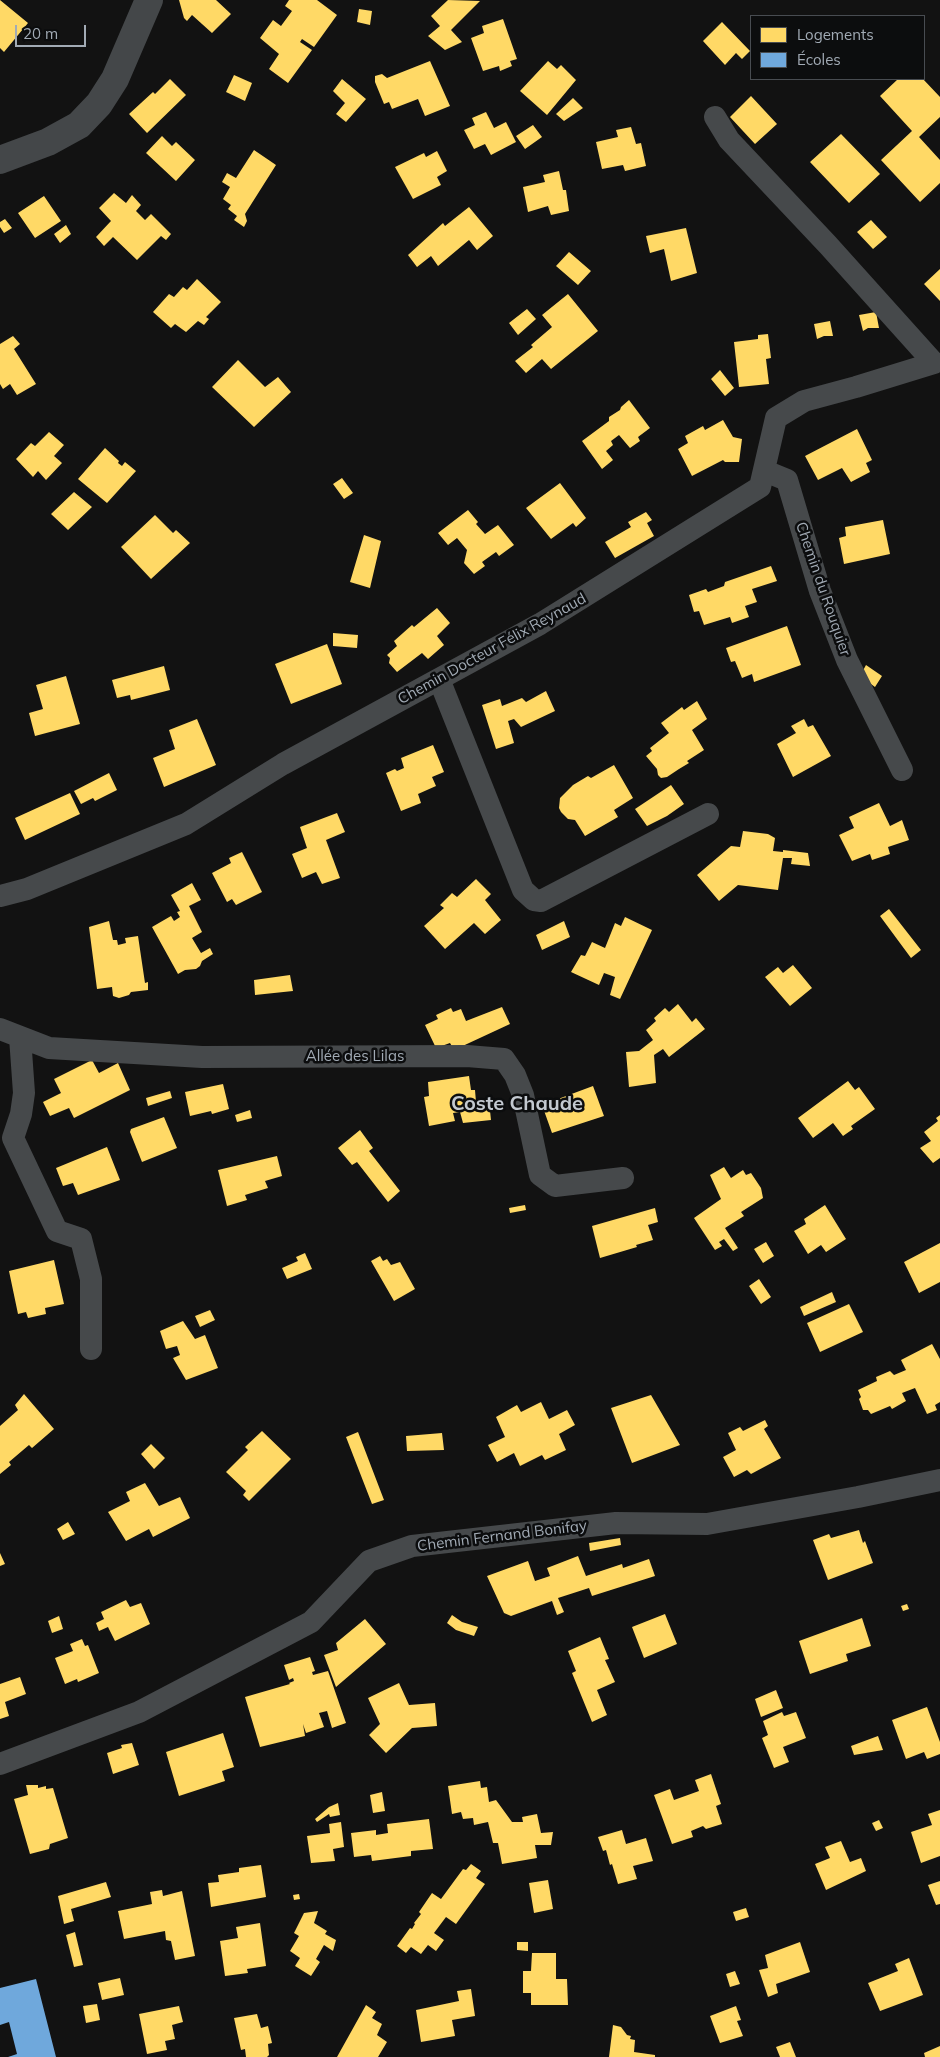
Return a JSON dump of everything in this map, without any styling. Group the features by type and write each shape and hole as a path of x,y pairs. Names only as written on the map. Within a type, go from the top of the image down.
{"street":[{"path":"0,160 48,142 79,125 99,104 115,79 149,0"},
{"name":"Chemin Docteur Félix Reynaud","path":"0,896 27,889 186,824 283,764 540,624 760,487 776,418 804,401 856,388 934,363 828,245 729,140 716,117"},
{"name":"Chemin du Rouquier","path":"765,471 787,480 820,591 847,660 902,770"},
{"path":"439,680 523,890 534,900 541,901 708,814"},
{"path":"10,1033 24,1093 21,1114 6,1140 57,1231 81,1239 91,1280 91,1349"},
{"name":"Allée des Lilas","path":"10,1033 49,1048 202,1056 467,1056 504,1059 515,1075 522,1095 540,1175 555,1186 623,1178"},
{"name":"Chemin Fernand Bonifay","path":"0,1764 138,1712 311,1622 369,1561 412,1546 616,1523 707,1524 940,1480"}],"building: Logements":[{"path":"0,0 28,23 4,52 0,48"},
{"path":"179,0 216,0 231,14 212,33 192,15 187,21 184,18"},
{"path":"289,0 317,0 337,15 314,47 302,39 300,42 312,50 288,83 269,69 279,54 260,38 273,20 281,26 292,11 285,6"},
{"path":"448,0 480,1 451,30 462,42 445,50 428,36 440,26 431,16"},
{"path":"359,9 372,11 370,25 357,22"},
{"path":"503,19 517,59 510,61 512,66 500,71 499,66 483,71 471,38 484,33 482,26"},
{"path":"722,22 750,51 742,59 736,53 725,65 703,41"},
{"path":"430,61 450,106 425,116 418,99 392,109 389,102 384,104 375,82 375,76 382,74 387,78"},
{"path":"548,61 557,69 561,65 576,80 547,115 520,91"},
{"path":"234,75 252,83 245,101 226,92"},
{"path":"170,79 186,95 147,133 129,114 153,92 155,94"},
{"path":"342,79 366,99 346,122 336,114 345,103 333,91"},
{"path":"897,80 924,80 940,97 940,117 919,137 940,160 940,183 920,202 881,160 912,131 880,96"},
{"path":"751,96 777,124 755,144 730,117"},
{"path":"573,98 583,108 564,121 556,114"},
{"path":"486,112 494,128 506,122 516,142 491,155 485,144 474,149 464,130 475,125 472,118"},
{"path":"533,125 542,137 525,149 516,136"},
{"path":"631,127 636,144 641,143 646,166 625,171 623,165 602,169 596,142 618,137 616,130"},
{"path":"841,134 880,174 849,203 810,162"},
{"path":"162,136 172,146 176,142 195,160 176,181 146,153"},
{"path":"254,150 276,165 245,214 247,221 244,227 234,220 237,216 228,209 231,205 223,199 230,187 222,182 227,173 236,178"},
{"path":"437,151 447,171 437,177 441,185 413,199 395,167 424,153 426,157"},
{"path":"559,171 563,190 566,190 569,211 551,215 548,206 528,212 523,187 545,182 543,175"},
{"path":"114,193 126,203 132,195 141,205 136,211 145,220 151,214 171,234 166,240 161,236 137,260 113,237 104,246 96,237 111,221 99,208"},
{"path":"44,196 61,221 35,238 18,213"},
{"path":"469,207 493,236 477,250 469,240 438,266 431,256 417,267 408,255 443,223 445,226"},
{"path":"5,219 12,228 4,233 0,227 0,222"},
{"path":"871,220 887,237 873,249 857,232"},
{"path":"66,225 71,234 60,243 54,234"},
{"path":"686,228 697,273 671,281 664,249 650,253 646,236"},
{"path":"569,252 591,271 578,285 556,266"},
{"path":"940,269 940,301 924,284"},
{"path":"197,279 221,302 206,317 209,319 204,325 198,321 186,332 175,324 171,328 153,312 169,294 174,297 183,287 187,290"},
{"path":"568,294 598,331 551,369 542,359 526,373 515,361 533,347 531,345 552,327 542,315"},
{"path":"527,309 536,319 518,335 509,323"},
{"path":"876,312 879,328 868,328 863,331 859,315"},
{"path":"830,321 833,336 824,336 817,339 814,324"},
{"path":"768,334 771,358 766,359 769,384 739,387 734,342 758,339 758,335"},
{"path":"13,336 20,344 14,349 36,384 17,395 10,384 3,389 0,384 0,344"},
{"path":"238,360 265,387 278,377 291,392 254,427 212,387"},
{"path":"720,370 734,388 725,396 711,379"},
{"path":"629,400 650,428 638,437 640,441 630,448 619,435 611,441 613,445 606,451 613,460 602,469 582,441 609,421 609,417 620,410"},
{"path":"723,420 733,437 742,439 739,462 725,462 723,460 692,476 678,449 688,443 685,436 703,426 705,430"},
{"path":"857,429 872,460 866,463 870,472 851,482 842,468 818,480 805,456"},
{"path":"49,432 64,445 54,456 62,463 46,480 38,471 33,477 16,459 31,443 35,446"},
{"path":"105,448 122,466 125,462 136,471 107,503 78,479"},
{"path":"342,478 353,493 344,499 333,484"},
{"path":"560,483 586,518 576,527 573,523 551,539 526,508"},
{"path":"74,492 92,507 68,530 51,514"},
{"path":"468,510 478,522 476,524 485,534 498,525 514,545 499,556 496,552 482,562 485,566 474,574 464,563 467,550 457,538 448,545 438,533"},
{"path":"646,512 652,520 647,523 654,536 615,558 605,542 631,527 628,522"},
{"path":"155,515 173,533 176,530 190,543 151,579 121,547"},
{"path":"883,520 890,554 844,564 839,538 846,536 845,527"},
{"path":"364,535 381,541 370,588 350,582"},
{"path":"771,566 777,581 752,589 757,602 745,606 749,617 732,623 730,617 704,625 699,611 694,612 689,595 706,589 708,592 724,586 725,582"},
{"path":"437,608 450,623 437,636 444,645 428,659 422,653 397,672 389,663 390,658 387,655 397,646 394,641 412,625 414,627"},
{"path":"787,626 801,665 754,682 752,674 742,678 735,661 731,662 726,648"},
{"path":"333,633 358,635 357,648 333,646"},
{"path":"327,644 342,684 291,704 275,664"},
{"path":"866,665 882,676 875,687 860,676"},
{"path":"164,666 170,690 131,700 130,695 117,698 112,680"},
{"path":"66,676 80,724 35,736 29,713 43,709 36,685"},
{"path":"546,691 555,711 521,727 514,719 508,721 514,743 496,749 482,705 500,699 502,706 522,698 526,702"},
{"path":"697,701 707,719 692,730 704,750 687,761 689,763 667,777 661,778 658,775 657,769 646,756 652,751 650,748 669,733 661,723 682,707 684,710"},
{"path":"197,719 216,765 164,787 153,758 175,749 169,730"},
{"path":"804,719 808,727 813,725 831,756 793,777 777,744 796,733 791,726"},
{"path":"433,745 444,772 432,777 436,786 418,794 421,803 401,811 386,773 404,768 401,758"},
{"path":"614,765 633,798 614,810 618,817 585,836 575,820 568,819 561,812 559,808 560,798 573,785 588,776 591,778"},
{"path":"109,773 117,790 95,801 93,798 81,804 74,791"},
{"path":"671,785 684,804 667,816 647,826 635,809"},
{"path":"70,793 80,814 25,840 15,818"},
{"path":"879,803 890,826 902,820 909,840 888,847 890,854 872,860 870,854 852,861 839,835 854,828 849,817"},
{"path":"337,813 345,832 326,840 340,878 322,884 316,872 302,878 292,854 307,848 300,827"},
{"path":"743,831 768,834 775,838 773,851 783,852 783,850 808,853 810,866 791,864 792,858 783,858 778,890 738,885 719,901 697,875 731,846 740,847"},
{"path":"242,852 262,892 236,905 232,899 227,902 212,873 231,863 229,858"},
{"path":"476,879 491,894 485,900 501,920 485,934 474,923 445,949 424,926 444,908 440,905 452,893 457,897"},
{"path":"192,883 201,900 189,906 202,932 192,938 201,953 210,948 213,954 202,961 196,969 185,970 178,974 152,927 171,916 174,921 180,917 177,912 180,911 171,895"},
{"path":"889,909 921,950 911,958 880,916"},
{"path":"625,917 652,930 620,999 610,995 615,977 604,973 599,985 571,972 581,955 585,956 592,942 605,948 615,923 621,926"},
{"path":"109,921 113,940 117,940 118,945 126,943 125,938 138,936 145,983 148,982 148,990 131,992 129,995 119,998 113,996 112,987 97,989 89,927"},
{"path":"564,921 570,937 542,950 536,935"},
{"path":"793,965 812,988 790,1006 765,977 778,967 783,973"},
{"path":"290,975 293,991 255,995 254,980"},
{"path":"678,1004 692,1022 696,1018 705,1029 669,1057 663,1049 654,1055 656,1083 629,1087 626,1052 639,1051 653,1040 646,1030 656,1021 654,1018 665,1008 669,1012"},
{"path":"502,1007 510,1024 454,1050 450,1043 436,1048 425,1025 438,1019 436,1015 451,1008 453,1012 461,1009 466,1021"},
{"path":"92,1060 99,1073 118,1063 130,1090 74,1118 69,1108 50,1116 43,1102 61,1093 54,1079"},
{"path":"469,1076 471,1090 475,1090 476,1102 489,1101 491,1120 463,1123 460,1112 453,1113 455,1121 429,1126 424,1097 429,1096 428,1082"},
{"path":"848,1081 855,1090 859,1087 875,1109 851,1126 853,1129 843,1136 833,1123 813,1138 798,1118"},
{"path":"223,1084 229,1109 212,1114 211,1111 190,1116 185,1092"},
{"path":"593,1086 604,1116 552,1133 542,1105"},
{"path":"170,1091 172,1098 148,1106 146,1098"},
{"path":"250,1110 252,1118 237,1122 235,1115"},
{"path":"940,1115 940,1158 933,1163 920,1148 931,1141 924,1132 938,1121 936,1118"},
{"path":"164,1117 177,1148 142,1162 130,1132 131,1129"},
{"path":"360,1130 373,1148 369,1151 400,1191 388,1202 357,1162 352,1165 338,1148"},
{"path":"107,1147 120,1180 78,1195 73,1183 63,1186 56,1168"},
{"path":"277,1156 282,1176 265,1181 268,1188 245,1195 247,1200 227,1206 218,1170"},
{"path":"724,1167 731,1178 743,1170 746,1175 751,1173 761,1188 763,1198 741,1212 744,1216 725,1228 738,1248 733,1251 724,1239 719,1242 722,1246 715,1250 694,1218 721,1199 710,1175"},
{"path":"525,1205 526,1210 510,1213 509,1208"},
{"path":"825,1205 846,1239 826,1252 821,1245 808,1254 794,1231 806,1224 804,1219"},
{"path":"655,1208 658,1222 648,1225 653,1240 600,1258 592,1226"},
{"path":"766,1242 774,1256 763,1263 754,1249"},
{"path":"940,1243 940,1282 919,1293 904,1262"},
{"path":"305,1253 312,1269 287,1279 282,1268 298,1261 296,1257"},
{"path":"380,1256 383,1261 387,1259 391,1265 400,1262 415,1289 394,1301 371,1261"},
{"path":"54,1260 64,1304 45,1308 46,1314 28,1318 26,1312 18,1314 9,1271"},
{"path":"759,1279 771,1297 761,1304 749,1286"},
{"path":"832,1292 836,1302 804,1316 800,1307"},
{"path":"849,1304 863,1332 820,1352 807,1323"},
{"path":"210,1310 215,1320 200,1327 195,1316"},
{"path":"183,1321 195,1339 205,1335 218,1368 186,1380 173,1358 180,1355 177,1346 166,1349 160,1331"},
{"path":"932,1344 940,1359 940,1402 935,1405 937,1410 927,1414 915,1388 902,1393 906,1401 892,1409 890,1406 871,1414 868,1410 863,1410 858,1390 877,1381 876,1377 890,1371 894,1375 906,1370 901,1360"},
{"path":"24,1394 54,1429 32,1448 29,1445 9,1462 11,1465 0,1474 0,1426 18,1410 15,1405"},
{"path":"651,1395 680,1445 632,1463 611,1408"},
{"path":"541,1402 549,1419 567,1410 575,1425 559,1434 566,1450 545,1460 542,1455 520,1466 514,1453 497,1462 488,1445 505,1437 496,1417 517,1405 521,1412"},
{"path":"765,1420 768,1426 764,1429 781,1458 751,1474 747,1470 734,1477 723,1457 736,1450 728,1433 740,1427 743,1431"},
{"path":"262,1431 291,1459 249,1501 243,1495 246,1491 226,1472 248,1450 245,1447"},
{"path":"358,1432 384,1500 372,1504 346,1437"},
{"path":"442,1433 444,1450 407,1451 406,1436"},
{"path":"151,1444 165,1458 154,1469 141,1454"},
{"path":"145,1483 159,1506 180,1497 190,1518 153,1537 149,1529 126,1541 108,1512 130,1501 126,1492"},
{"path":"68,1522 75,1534 63,1540 57,1529"},
{"path":"859,1530 873,1563 828,1580 813,1540 829,1534 831,1538"},
{"path":"620,1538 621,1545 590,1551 589,1543"},
{"path":"0,1553 5,1564 0,1566"},
{"path":"578,1556 586,1576 622,1564 623,1568 649,1559 655,1576 592,1596 589,1588 558,1598 564,1612 557,1615 552,1601 511,1616 504,1613 487,1576 528,1561 535,1581 550,1576 547,1568"},
{"path":"126,1600 130,1607 141,1603 150,1624 115,1641 108,1627 99,1631 96,1623 104,1619 101,1612"},
{"path":"907,1604 909,1609 903,1611 901,1606"},
{"path":"665,1614 677,1644 644,1658 632,1627"},
{"path":"452,1615 462,1622 478,1627 474,1636 456,1630 447,1623"},
{"path":"59,1616 63,1629 52,1633 48,1621"},
{"path":"862,1618 871,1646 846,1654 848,1661 810,1674 799,1641"},
{"path":"365,1619 386,1644 336,1687 324,1655 338,1650 336,1643"},
{"path":"600,1637 609,1659 605,1660 615,1682 597,1690 607,1715 592,1722 572,1673 576,1671 568,1651"},
{"path":"82,1639 85,1646 88,1645 99,1673 78,1682 77,1679 65,1684 55,1658 73,1651 70,1644"},
{"path":"310,1657 315,1671 312,1672 313,1675 328,1671 346,1723 332,1728 327,1711 319,1713 324,1727 306,1733 303,1724 305,1736 260,1747 245,1697 290,1684 294,1681 293,1678 289,1680 284,1665"},
{"path":"20,1677 26,1694 5,1702 9,1716 0,1719 0,1684"},
{"path":"399,1683 409,1705 435,1703 437,1726 412,1728 386,1753 369,1735 380,1724 368,1698"},
{"path":"776,1690 783,1708 761,1717 755,1699"},
{"path":"927,1707 940,1742 940,1754 927,1759 924,1752 906,1759 892,1720"},
{"path":"782,1712 784,1716 796,1712 806,1738 783,1747 789,1762 774,1768 762,1738 768,1735 763,1721"},
{"path":"223,1733 234,1767 222,1771 225,1781 179,1796 166,1752"},
{"path":"878,1736 883,1750 854,1755 851,1746"},
{"path":"132,1743 139,1765 113,1774 107,1753 122,1748 121,1745"},
{"path":"711,1774 721,1804 716,1806 722,1824 706,1829 703,1826 691,1831 693,1837 672,1844 654,1795 670,1789 674,1800 699,1791 695,1780"},
{"path":"480,1781 481,1788 487,1787 489,1802 496,1800 512,1822 523,1822 522,1817 537,1814 541,1833 553,1832 551,1845 535,1845 537,1858 502,1864 498,1843 493,1843 488,1822 474,1825 473,1818 463,1819 461,1812 452,1814 448,1786"},
{"path":"26,1785 38,1785 38,1788 46,1786 46,1789 53,1788 68,1838 50,1844 49,1849 30,1854 14,1799 28,1795"},
{"path":"382,1792 385,1811 373,1813 370,1795"},
{"path":"338,1803 340,1815 330,1817 329,1814 317,1822 315,1819 329,1807"},
{"path":"940,1810 940,1856 921,1863 911,1832 932,1825 928,1814"},
{"path":"429,1819 433,1849 411,1851 411,1856 372,1861 371,1855 354,1857 351,1833 376,1830 376,1835 388,1833 387,1824"},
{"path":"879,1820 883,1828 876,1831 872,1823"},
{"path":"341,1822 344,1847 333,1849 335,1861 311,1863 307,1836 330,1833 329,1824"},
{"path":"622,1830 626,1844 646,1838 653,1861 633,1866 637,1879 618,1884 612,1864 610,1865 606,1850 603,1851 598,1837"},
{"path":"841,1841 850,1862 861,1858 866,1871 826,1890 815,1864 830,1858 825,1847"},
{"path":"471,1864 481,1871 476,1878 485,1884 456,1924 446,1917 434,1933 444,1940 436,1951 428,1945 421,1954 411,1947 406,1953 397,1946 410,1928 412,1929 421,1914 419,1912 432,1893 441,1899 463,1869 466,1870"},
{"path":"261,1865 266,1897 211,1907 208,1883 219,1882 218,1875 239,1872 239,1868"},
{"path":"548,1880 553,1909 534,1913 529,1883"},
{"path":"940,1881 940,1904 936,1905 928,1885"},
{"path":"106,1882 111,1897 71,1909 74,1921 64,1924 58,1896"},
{"path":"162,1890 163,1896 182,1891 195,1956 175,1960 171,1941 166,1940 165,1931 124,1939 118,1911 152,1904 150,1892"},
{"path":"299,1894 300,1899 294,1900 293,1895"},
{"path":"746,1908 749,1917 736,1921 733,1912"},
{"path":"318,1911 314,1923 327,1931 325,1934 336,1940 333,1951 324,1945 316,1959 320,1962 311,1976 295,1966 300,1958 290,1951 299,1936 294,1933 304,1913"},
{"path":"260,1923 266,1966 247,1969 248,1973 225,1976 220,1941 238,1938 236,1927"},
{"path":"75,1932 83,1965 74,1967 66,1935"},
{"path":"517,1942 528,1942 528,1951 517,1950"},
{"path":"800,1942 810,1972 776,1984 778,1993 768,1997 759,1970 768,1968 765,1955"},
{"path":"532,1953 556,1953 556,1979 567,1979 568,2005 531,2005 531,1993 523,1993 523,1971 531,1971"},
{"path":"909,1958 923,1995 880,2011 868,1983 898,1971 895,1964"},
{"path":"735,1971 740,1984 730,1987 726,1974"},
{"path":"120,1978 124,1995 102,2000 98,1983"},
{"path":"471,1989 475,2016 452,2020 455,2036 421,2042 416,2010 459,2001 457,1991"},
{"path":"97,2004 100,2020 86,2023 83,2006"},
{"path":"366,2005 376,2012 372,2018 382,2024 377,2035 387,2042 378,2057 337,2057"},
{"path":"179,2006 183,2022 172,2025 175,2039 165,2041 167,2050 147,2054 139,2014"},
{"path":"736,2006 741,2020 737,2021 743,2036 720,2043 710,2016"},
{"path":"257,2014 261,2028 268,2026 272,2043 268,2044 269,2055 267,2057 246,2057 245,2049 241,2050 234,2018"},
{"path":"613,2025 621,2027 627,2035 631,2036 630,2039 635,2040 634,2052 655,2055 655,2057 609,2057"},
{"path":"790,2042 796,2057 780,2057 776,2047"},
{"path":"940,2046 940,2057 925,2057 924,2053"}],"building: Écoles":[{"path":"36,1979 56,2057 8,2057 17,2054 9,2022 0,2025 0,1988"}],"district":[{"name":"Coste Chaude","path":"517,1104"}]}
